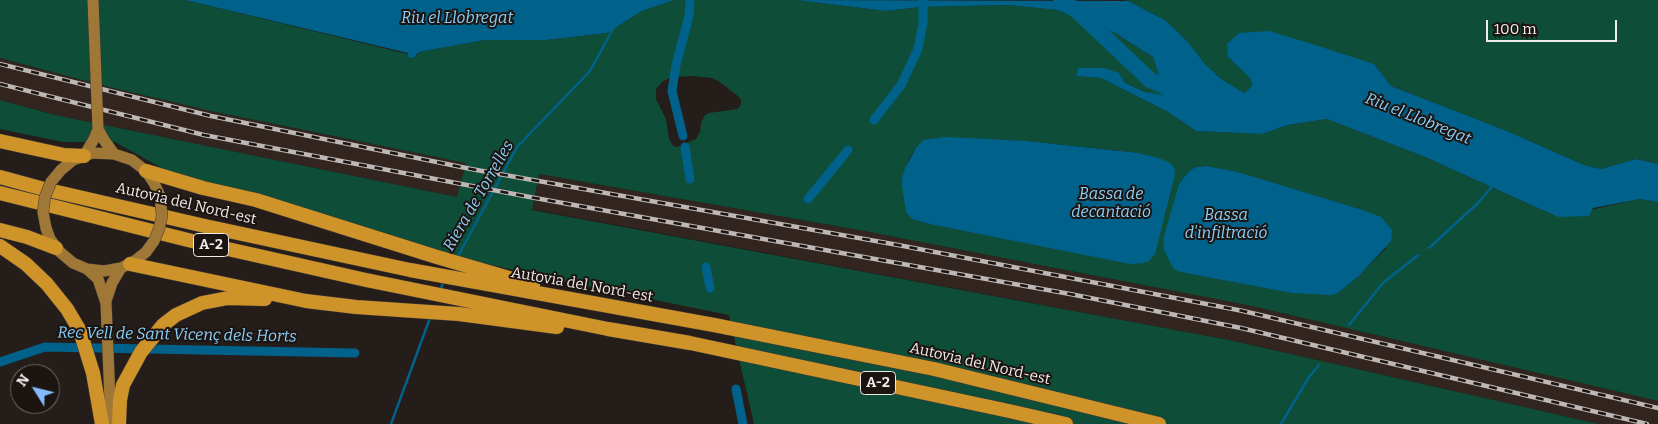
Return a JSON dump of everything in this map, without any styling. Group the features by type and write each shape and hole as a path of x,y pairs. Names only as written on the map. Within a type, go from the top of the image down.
{"highway":[{"path":"0,141 64,155 84,156"},
{"path":"146,171 203,188 256,200 437,257 475,276"},
{"name":"Autovia del Nord-est","path":"0,177 205,226 430,274 475,276 538,286 553,296 871,356 1159,424"},
{"name":"A-2","path":"0,194 192,241 422,292 699,345 1010,410 1066,424"},
{"path":"0,230 56,248"},
{"path":"0,246 26,264 47,284 67,309 80,331 93,373 102,424"},
{"path":"126,266 306,301"},
{"path":"119,424 123,386 147,343 163,325 176,315 202,303 228,298 306,301 459,314 558,327 608,328"}],"main road":[{"path":"84,156 98,128 93,0"},
{"path":"98,128 114,154"},
{"path":"106,303 112,283 126,266 146,252 154,241 161,222 160,196 146,171 132,160 114,154 96,153 73,160 51,182 45,197 43,212 46,228 56,248 73,263 87,269 104,271 126,266"},
{"path":"87,269 98,279 106,303 111,424"}],"shaded area":[{"path":"0,58 105,86 211,111 466,163 457,197 55,115 0,100"},
{"path":"539,174 859,230 1252,306 1658,401 1658,424 1599,424 1229,340 532,209"}],"green space":[{"path":"0,0 185,0 416,56 419,52 485,40 546,40 607,33 642,11 674,0 796,0 886,11 921,7 1008,5 1057,10 1115,33 1153,57 1165,96 1145,92 1125,83 1119,73 1076,76 1101,78 1168,112 1196,131 1262,134 1288,125 1327,119 1425,157 1558,217 1640,199 1658,202 1658,401 1252,306 859,230 539,174 532,210 1229,340 1599,424 754,424 729,315 483,263 165,170 115,142 63,142 0,129 0,100 55,115 457,197 466,163 211,111 105,86 0,58","holes":["693,76 712,78 720,82 739,97 741,105 737,109 705,115 696,139 677,147 673,146 669,139 666,119 656,99 656,89 662,82 671,77","1027,141 1139,153 1159,158 1174,180 1165,216 1027,243 912,219 902,178 909,159 916,148","1207,166 1238,172 1360,209 1386,248 1360,275 1338,293 1291,293 1180,272 1174,268 1179,184 1189,171 1196,167"]},
{"path":"1124,0 1658,0 1658,164 1636,159 1601,169 1584,165 1507,131 1391,86 1374,64 1229,58 1250,77 1252,86 1244,93 1220,78 1205,64 1187,41 1165,20"}],"water":[{"path":"185,0 674,0 642,11 607,33 546,40 485,40 419,52 413,58 408,57 408,53"},
{"path":"796,0 1128,1 1165,20 1187,41 1205,64 1220,78 1244,93 1252,86 1250,78 1228,57 1227,44 1239,33 1269,31 1374,64 1391,86 1507,131 1584,165 1601,169 1636,159 1658,164 1658,202 1640,199 1593,208 1589,216 1558,217 1425,157 1327,119 1288,125 1262,134 1196,131 1168,112 1101,78 1076,76 1078,68 1104,68 1119,73 1125,83 1145,92 1165,95 1153,57 1115,33 1057,10 1008,5 921,7 886,11"},
{"name":"Bassa de decantació","path":"945,137 1027,141 1139,153 1159,158 1172,164 1175,171 1174,180 1155,254 1149,261 1130,264 912,219 906,212 902,186 905,168 916,148 923,140"},
{"name":"Bassa d'infiltració","path":"1207,166 1238,172 1381,217 1392,230 1391,241 1360,275 1338,293 1331,295 1291,293 1180,272 1173,268 1164,250 1163,240 1179,184 1189,171 1196,167"}],"waterway":[{"path":"683,136 672,91 676,65 689,16 690,0"},
{"path":"874,120 901,85 918,49 923,23 923,0"},
{"name":"Riu el Llobregat","path":"1061,0 1076,10 1150,80 1182,94"},
{"name":"Riera de Torrelles","path":"457,258 517,147 590,71 614,27"},
{"path":"685,147 690,179"},
{"path":"808,199 848,150"},
{"path":"1429,248 1478,203 1494,184"},
{"path":"1349,325 1383,283 1418,255"},
{"path":"706,267 710,288"},
{"name":"Riera de Torrelles","path":"440,291 444,280"},
{"name":"Riera de Torrelles","path":"391,424 430,318"},
{"name":"Rec Vell de Sant Vicenç dels Horts","path":"0,362 45,347 355,353"},
{"path":"1281,424 1309,377 1319,365"},
{"path":"736,389 743,424"}],"railway":[{"path":"0,64 211,116 471,169 898,245 1243,311 1658,408"},
{"path":"0,84 204,135 535,198 1070,294 1241,328 1647,424"}]}
